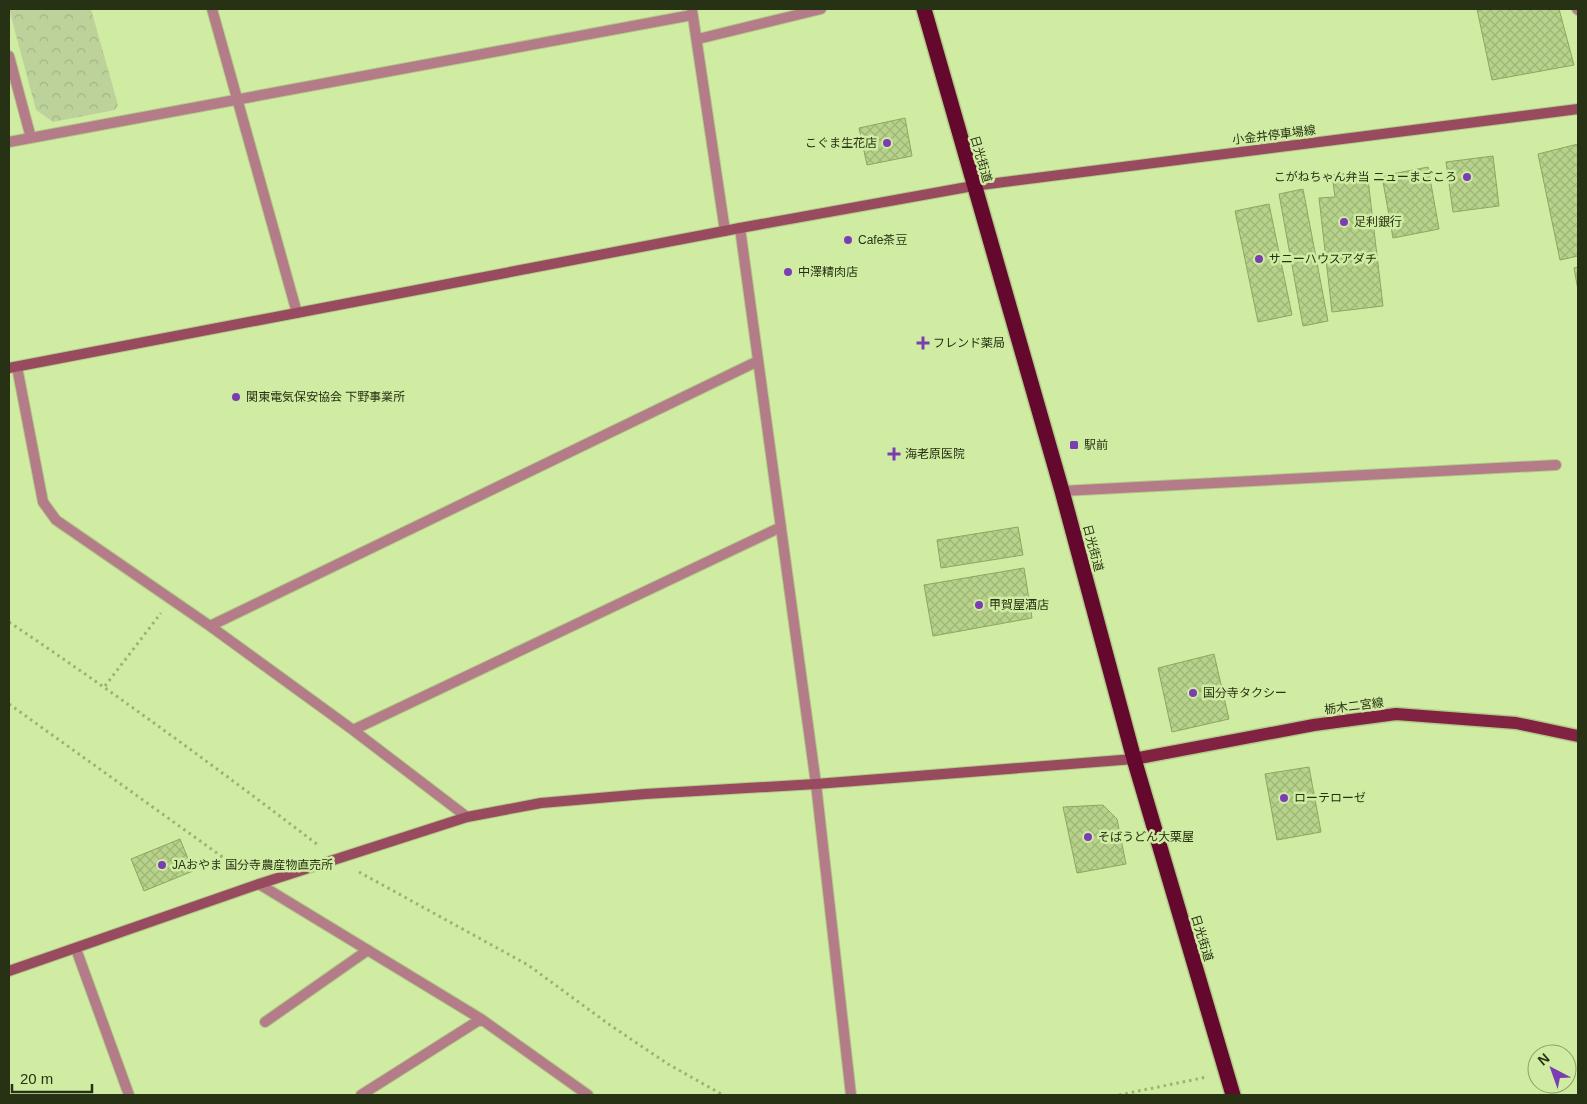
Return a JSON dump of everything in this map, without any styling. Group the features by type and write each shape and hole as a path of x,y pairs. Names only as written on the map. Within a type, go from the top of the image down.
{"highway":[{"name":"日光街道","path":"924,9 973,186 1062,491 1134,759 1233,1095"}],"main road":[{"name":"栃木二宮線","path":"1134,759 1314,725 1396,714 1516,723 1578,736"}],"street":[{"path":"212,9 297,313"},
{"path":"698,39 821,9"},
{"path":"9,142 692,12 698,39 725,231"},
{"path":"9,56 31,138"},
{"name":"小金井停車場線","path":"13,367 740,228 973,186 1578,109"},
{"path":"740,228 816,784 851,1095"},
{"path":"210,626 758,361"},
{"path":"13,367 42,502 56,520 210,626 354,730 467,817"},
{"path":"1062,491 1556,464"},
{"path":"354,730 781,527"},
{"path":"9,970 76,949 259,884 467,817 540,803 1134,759"},
{"path":"259,884 481,1019 588,1095"},
{"path":"76,949 129,1095"},
{"path":"265,1022 368,950"},
{"path":"361,1095 481,1019"}],"path":[{"path":"105,686 170,600"},
{"path":"9,704 259,884"},
{"path":"1119,1095 1227,1073"}],"green space":[{"path":"9,9 91,9 118,105 115,110 53,122 36,110"}],"building":[{"path":"1477,9 1559,9 1574,65 1492,80"},
{"path":"905,118 912,156 867,165 859,128"},
{"path":"1578,144 1578,256 1560,260 1538,154"},
{"path":"1493,156 1499,206 1453,212 1446,162"},
{"path":"1428,167 1439,229 1393,238 1382,176"},
{"path":"1367,171 1383,306 1332,312 1319,198 1335,197 1332,175"},
{"path":"1303,189 1328,321 1303,326 1279,194"},
{"path":"1269,204 1292,315 1258,322 1235,211"},
{"path":"1578,267 1578,290 1574,268"},
{"path":"1018,527 1023,555 941,568 937,540"},
{"path":"1024,568 1032,618 933,636 924,585"},
{"name":"国分寺タクシー","path":"1214,654 1229,719 1172,732 1158,668"},
{"path":"1309,767 1321,832 1277,840 1265,774"},
{"path":"1103,805 1117,819 1126,864 1077,873 1063,807"},
{"path":"180,839 193,871 144,891 131,859"}],"place":[{"name":"こぐま生花店","path":"887,143"},
{"name":"こがねちゃん弁当 ニューまごころ","path":"1467,177"},
{"name":"足利銀行","path":"1344,222"},
{"name":"Cafe茶豆","path":"848,240"},
{"name":"サニーハウスアダチ","path":"1259,259"},
{"name":"中澤精肉店","path":"788,272"},
{"name":"フレンド薬局","path":"923,343"},
{"name":"関東電気保安協会 下野事業所","path":"236,397"},
{"name":"駅前","path":"1074,445"},
{"name":"海老原医院","path":"894,454"},
{"name":"甲賀屋酒店","path":"979,605"},
{"name":"国分寺タクシー","path":"1193,693"},
{"name":"ローテローゼ","path":"1284,798"},
{"name":"そばうどん大栗屋","path":"1088,837"},
{"name":"JAおやま 国分寺農産物直売所","path":"162,865"}]}
